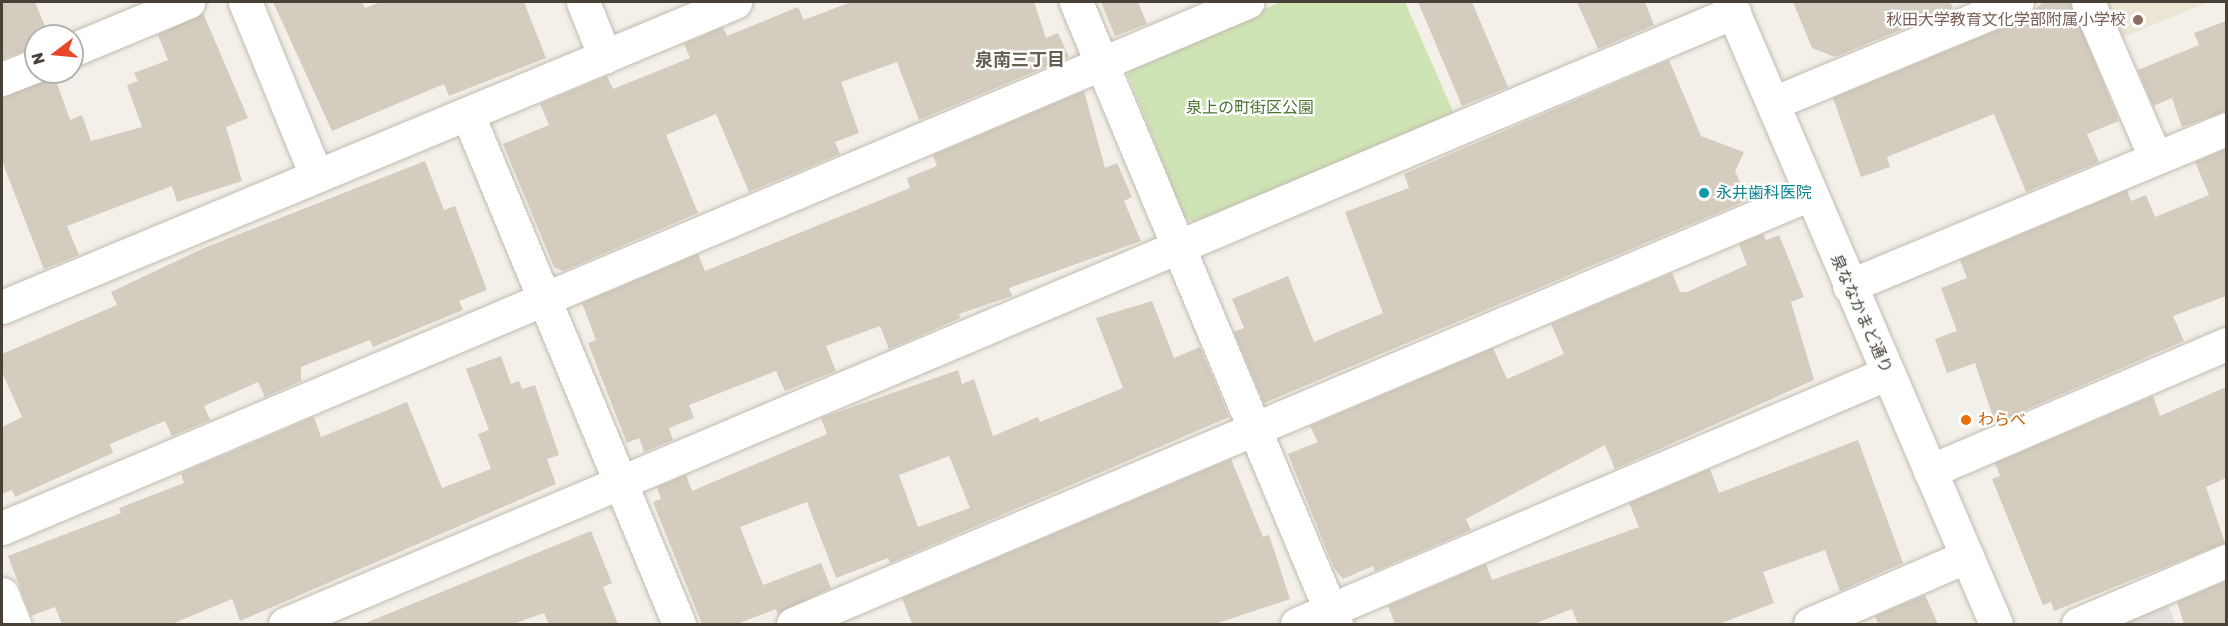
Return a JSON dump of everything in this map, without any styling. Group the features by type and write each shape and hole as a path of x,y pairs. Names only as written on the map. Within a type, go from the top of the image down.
{"street":[{"path":"84,45 188,2"},
{"path":"245,2 316,175"},
{"path":"583,2 605,57"},
{"path":"2,307 735,2"},
{"path":"1076,2 1175,247 1334,618"},
{"path":"2,528 1247,2"},
{"path":"1773,103 2017,2"},
{"path":"2088,2 2155,157"},
{"path":"285,624 1175,247 1731,7"},
{"name":"泉ななかまど通り","path":"1731,7 1996,624"},
{"path":"2,80 24,70"},
{"path":"468,115 618,483 679,624"},
{"path":"1849,286 2226,129"},
{"path":"793,624 1810,194"},
{"path":"1930,471 2226,344"},
{"path":"1297,624 1334,618 1888,373"},
{"path":"1810,624 1967,556"},
{"path":"2078,624 2226,561"},
{"path":"2,594 14,624"}],"shaded area":[{"name":"秋田大学教育文化学部附属小学校","path":"2105,2 2208,2 2121,38"},
{"path":"2165,599 2176,624 2105,624"}],"green space":[{"name":"泉上の町街区公園","path":"1281,2 1405,2 1455,116 1198,224 1184,217 1128,75 1133,63"}],"building":[{"path":"2,2 35,2 44,24 24,24 24,51 2,59"},
{"path":"273,2 362,2 365,8 381,2 524,2 546,58 449,96 444,84 332,131"},
{"path":"851,2 1034,2 1046,38 1058,33 1069,57 919,120 897,62 841,82 859,133 835,142 840,154 749,192 716,114 666,135 698,213 563,271 554,267 503,144 549,125 540,104 607,76 613,89 690,58 684,44 723,27 727,36 798,7 804,20"},
{"path":"1101,2 1138,2 1147,24 1115,36"},
{"path":"1418,2 1472,2 1508,87 1462,106"},
{"path":"1577,2 1645,2 1654,25 1598,49"},
{"path":"1793,2 1950,2 1953,8 1835,57 1812,48"},
{"path":"2043,2 2070,2 2119,121 2087,134 2099,162 2026,192 1994,114 1887,157 1890,167 1861,177 1833,98 2024,19"},
{"path":"203,13 248,118 226,127 242,181 177,202 172,186 67,226 79,255 44,269 2,161 2,97 38,84 57,84 70,120 82,115 91,141 142,127 127,85 138,81 134,73 168,60 158,35"},
{"path":"2226,21 2226,111 2182,127 2172,98 2153,106 2138,70 2199,45 2194,33"},
{"path":"1669,60 1701,136 1744,152 1735,171 1748,200 1264,403 1234,332 1244,328 1232,299 1288,276 1314,342 1383,313 1345,212 1409,188 1404,174"},
{"path":"1084,91 1105,168 1117,163 1132,197 1124,201 1141,241 1009,288 1012,296 959,314 960,318 889,349 880,326 826,346 836,371 785,391 776,371 689,405 694,418 669,428 673,440 644,452 639,438 627,443 588,343 596,340 582,303 698,254 705,271 910,188 907,178 937,166 933,155"},
{"path":"2226,149 2226,296 2173,316 2184,341 1995,423 1975,363 1947,373 1935,339 1957,331 1941,288 1967,278 1960,260 2127,190 2131,201 2146,195 2155,217 2209,195 2195,162"},
{"path":"425,161 444,210 455,206 487,290 459,301 463,310 373,347 370,340 301,367 301,381 265,397 258,382 204,406 210,420 172,436 165,421 110,444 113,453 15,497 12,490 2,494 2,427 22,417 2,372 2,354 117,305 111,292 204,248"},
{"path":"1763,234 1766,240 1779,235 1804,297 1791,302 1814,380 1615,469 1605,445 1466,519 1471,530 1375,571 1373,566 1343,579 1334,568 1288,454 1318,442 1310,426 1493,348 1507,379 1564,354 1551,324 1672,273 1680,292 1687,292 1747,265 1739,244"},
{"path":"1152,301 1174,358 1200,347 1229,417 890,563 888,558 836,578 807,502 740,527 763,585 821,563 831,588 778,614 776,609 737,624 702,624 653,502 661,499 657,487 686,475 692,491 827,434 821,418 958,370 962,384 974,379 993,436 1038,417 1040,422 1123,388 1096,318","holes":["949,456 970,508 918,527 899,475"]},
{"path":"501,356 511,384 519,381 522,389 535,385 559,455 547,459 556,484 240,621 232,599 172,624 62,624 55,607 31,616 8,556 121,513 119,508 184,483 181,474 188,470 314,417 321,437 407,402 442,488 491,469 478,434 489,430 466,369"},
{"path":"2226,387 2226,478 2206,487 2225,543 2054,611 2051,602 2043,605 1992,479 2000,476 1995,463 2153,396 2160,416"},
{"path":"1858,440 1903,563 1840,591 1825,550 1763,572 1774,603 1719,624 1578,624 1572,609 1534,624 1395,624 1388,606 1486,564 1492,580 1639,527 1629,503 1710,469 1719,493"},
{"path":"1231,459 1263,537 1269,535 1290,599 1215,624 912,624 902,598"},
{"path":"591,531 612,583 603,587 618,624 549,624 544,613 513,624 363,624"},
{"path":"2226,581 2226,624 2184,624 2177,602"},
{"path":"1925,595 1938,624 1878,624 1875,616"}],"place":[{"name":"秋田大学教育文化学部附属小学校","path":"2138,20"},
{"name":"永井歯科医院","path":"1704,193"},
{"name":"わらべ","path":"1966,420"}],"district":[{"name":"泉南三丁目","path":"1020,60"}]}
